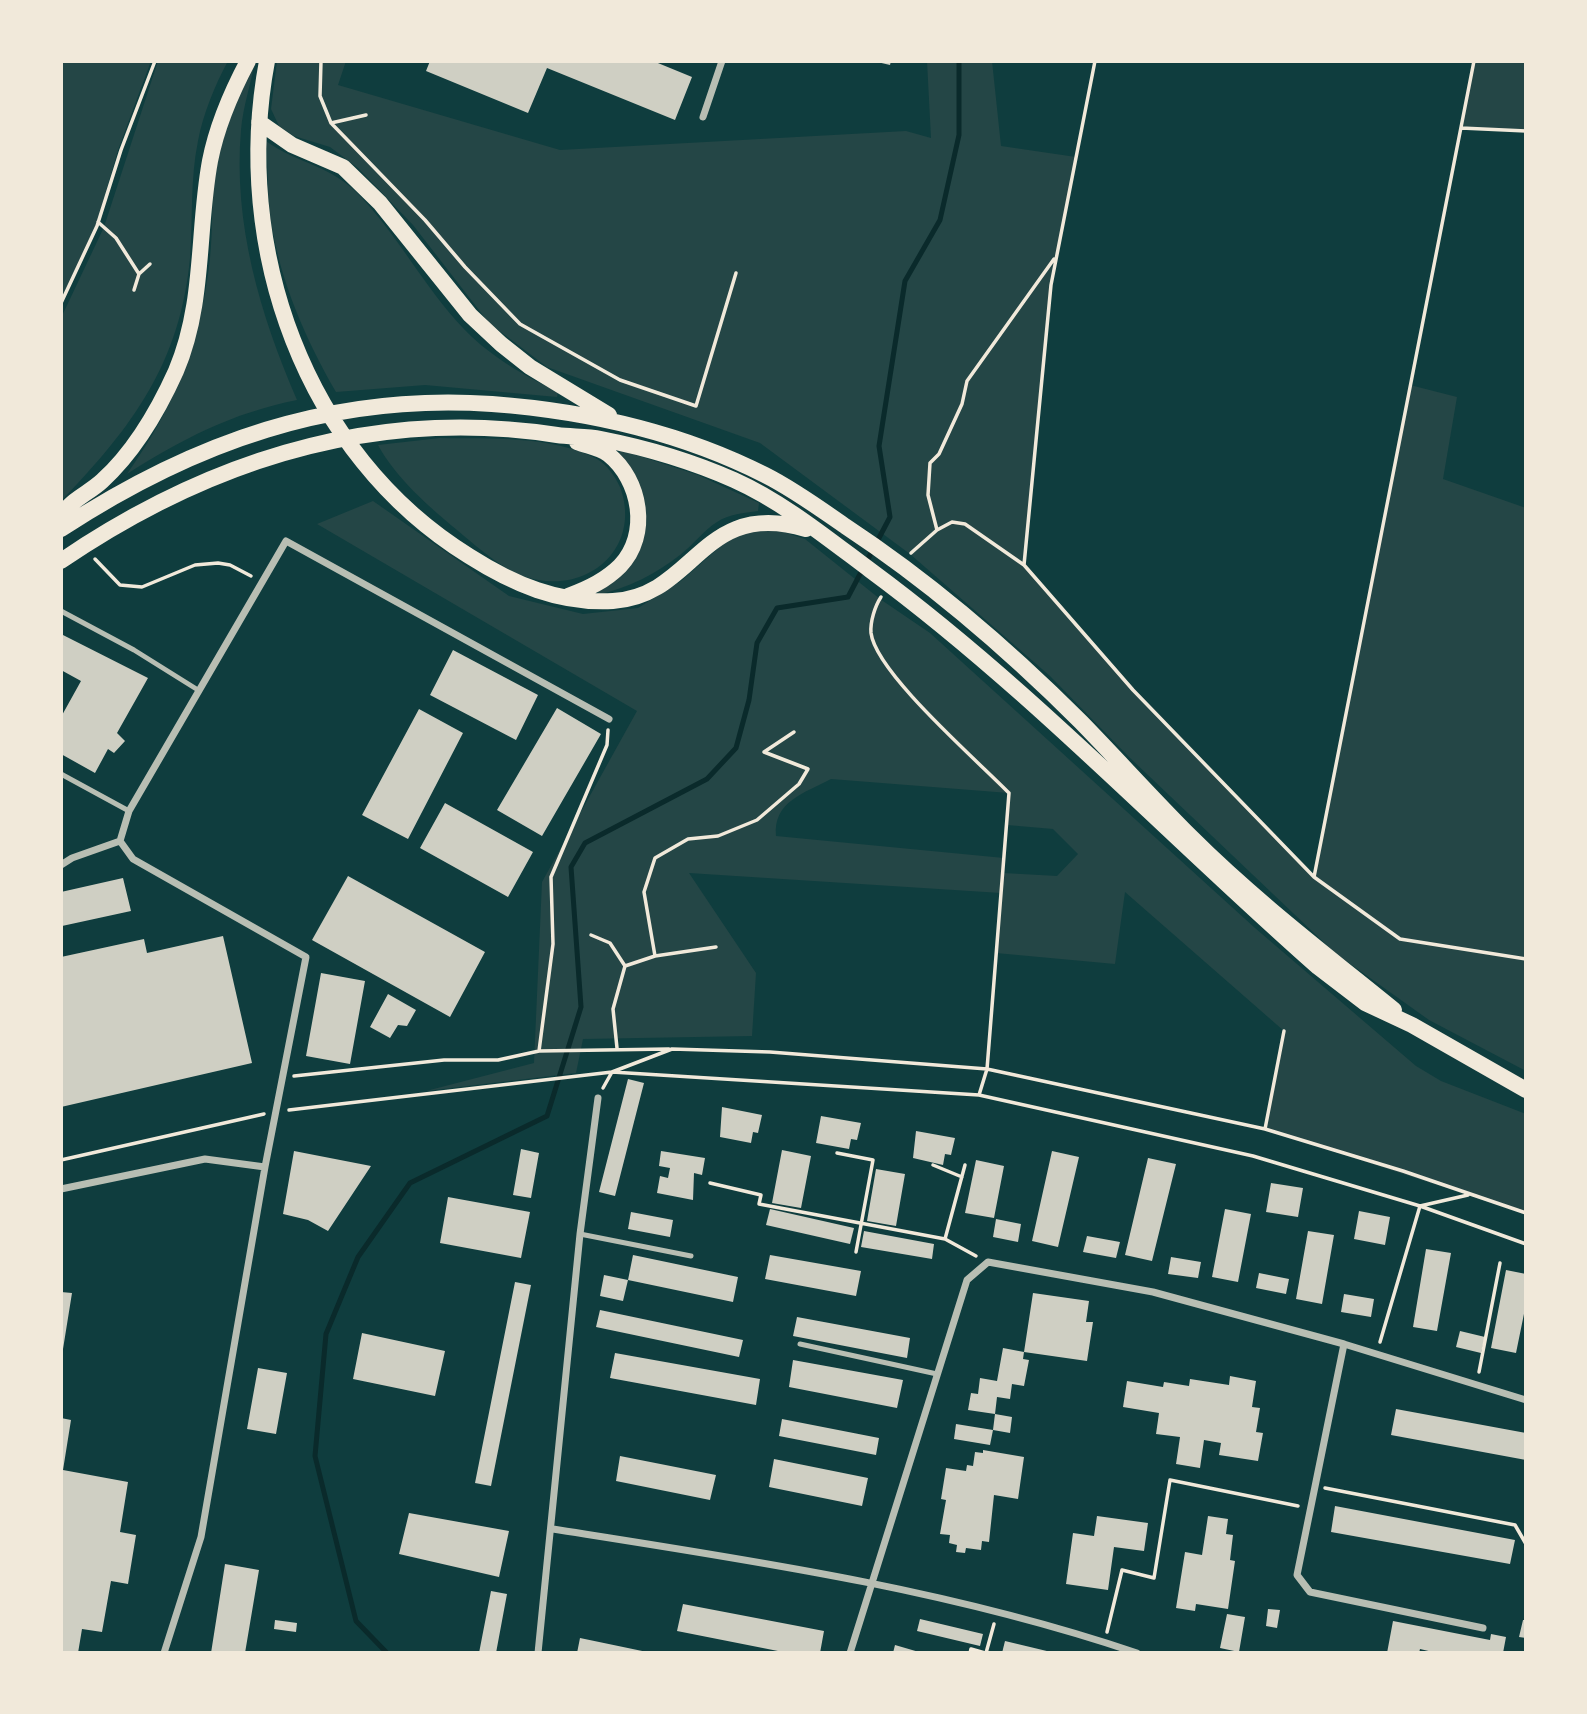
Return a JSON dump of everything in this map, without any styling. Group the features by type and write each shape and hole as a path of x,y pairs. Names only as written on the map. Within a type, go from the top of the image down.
{"main road":[{"path":"61,515 66,507 100,483 128,453 155,412 176,370 194,311 206,187 215,139 231,93 248,61"},
{"path":"267,61 259,122 257,173 264,241 276,295 303,365 336,423 380,482 405,508 451,545 530,590 563,598 616,601 638,596 659,586 723,534 740,525 761,521 786,523 818,533"},
{"path":"259,122 292,145 344,167 380,203 470,315 501,344 530,367 621,422"},
{"path":"61,529 163,469 210,448 269,427 371,406 454,401 582,413 621,422 730,459 796,493 931,587 1078,720 1193,839 1314,945 1412,1025"},
{"path":"61,561 113,525 178,491 226,471 326,440 440,427 500,428 596,438 669,455 737,481 818,533 925,611 1318,967 1365,1003 1412,1025 1526,1090"},
{"path":"560,435 607,453 625,472 635,493 639,523 631,550 620,565 589,589 563,598"}],"street":[{"path":"703,117 722,61"},
{"path":"120,841 129,811 286,541 609,719"},
{"path":"61,865 120,841"},
{"path":"120,841 133,859 306,957 265,1167 201,1537 164,1653"},
{"path":"538,1653 553,1529 580,1234 598,1098"},
{"path":"61,1189 205,1159 265,1167"},
{"path":"850,1653 967,1280 988,1262 1153,1292 1344,1344 1526,1400"},
{"path":"1344,1344 1297,1575 1310,1592 1483,1628"},
{"path":"553,1529 871,1582 1053,1625 1137,1653"}],"lane":[{"path":"61,611 134,649 198,690"},
{"path":"61,775 129,811"},
{"path":"580,1234 691,1256"},
{"path":"800,1344 937,1374"}],"path":[{"path":"61,303 97,224 121,150 155,61"},
{"path":"321,61 320,96 331,123 401,194 520,324 620,380 696,406 736,273"},
{"path":"1024,565 1051,285 1095,61"},
{"path":"1314,877 1474,61"},
{"path":"331,123 366,115"},
{"path":"1461,128 1526,131"},
{"path":"97,224 116,238 139,274"},
{"path":"937,530 928,495 930,463 939,454 962,404 967,381 1057,256"},
{"path":"134,290 139,274 150,264"},
{"path":"910,554 937,530 952,522 965,524 1024,565 1133,690 1314,877 1400,939 1526,959"},
{"path":"103,570 120,585 142,587 195,565 218,563 230,565 262,582"},
{"path":"876,605 871,633 887,669 1009,793 987,1069 979,1095"},
{"path":"538,1051 553,944 551,877 607,745 609,719"},
{"path":"655,956 644,892 656,858 688,839 718,836 757,820 799,784 808,769 764,752 794,732"},
{"path":"591,935 610,943 625,966 613,1009 617,1048"},
{"path":"625,966 655,956 716,947"},
{"path":"1265,1129 1284,1031"},
{"path":"283,1077 444,1060 498,1060 538,1051 593,1048 770,1052 987,1069 1265,1129 1526,1213"},
{"path":"598,1098 612,1072 672,1049"},
{"path":"61,1160 277,1111 612,1072 979,1095 1253,1156 1420,1206 1526,1244"},
{"path":"837,1153 873,1160 856,1251"},
{"path":"933,1165 962,1177"},
{"path":"945,1239 965,1165"},
{"path":"710,1183 761,1195 759,1204 860,1226 945,1239 988,1262"},
{"path":"1420,1206 1470,1194"},
{"path":"1377,1354 1420,1206"},
{"path":"1477,1385 1500,1263"},
{"path":"1105,1642 1122,1570 1154,1578 1170,1480 1310,1508"},
{"path":"1315,1486 1515,1525 1526,1544"},
{"path":"970,1653 971,1649 986,1653 997,1612"}],"shaded area":[{"path":"61,61 151,61 118,150 96,225 61,299"},
{"path":"158,61 228,61 210,100 195,155 190,258 185,296 176,330 149,390 111,445 63,499 61,318 104,227"},
{"path":"255,61 241,130 241,200 245,234 261,302 297,400 251,412 208,429 127,474 172,398 192,345 206,288 218,160 229,121 248,71"},
{"path":"277,61 346,61 338,85 560,150 906,131 931,138 927,61 992,61 1001,146 1076,157 1051,288 1024,565 1133,690 1314,876 1410,385 1457,397 1443,479 1526,508 1526,1071 1429,1020 1335,953 1129,757 1050,676 910,554 760,443 547,367 489,323 413,225 358,168 330,147 294,136 279,126 271,109"},
{"path":"1474,61 1526,61 1526,131 1461,128"},
{"path":"266,141 339,178 351,187 390,232 443,304 472,337 513,368 558,392 557,397 425,385 336,392 314,352 281,266 270,211"},
{"path":"440,438 540,442 579,451 597,459 616,479 625,507 624,527 618,544 595,570 578,578 538,580 505,567 424,501 403,480 378,445"},
{"path":"621,450 698,475 759,503 758,511 722,519 662,568 631,584 599,594 597,589 642,540 618,455"},
{"path":"373,501 509,596 583,614 638,608 681,581 722,545 744,532 774,529 805,539 880,599 930,633 1255,928 1416,1066 1441,1081 1526,1114 1526,1214 1265,1129 1284,1031 1125,892 1115,964 996,953 1001,893 689,873 756,973 752,1036 583,1039 576,1073 426,1091 534,1063 542,882 637,711 317,524","holes":["831,779 1009,793 1007,825 1053,829 1078,854 1057,876 1003,873 1004,858 776,836 776,824 785,806 801,794"]}],"building":[{"path":"430,61 653,61 692,77 675,120 547,68 528,113 426,71"},
{"path":"873,61 891,61 890,65"},
{"path":"61,634 148,678 117,733 125,741 114,753 108,749 95,773 61,754 61,717 81,681 61,670"},
{"path":"453,650 538,695 516,740 430,695"},
{"path":"557,708 601,734 542,836 497,810"},
{"path":"419,709 463,733 408,839 362,815"},
{"path":"445,803 533,852 508,897 420,848"},
{"path":"348,876 485,952 450,1017 312,940"},
{"path":"123,878 131,911 62,926 61,892"},
{"path":"223,936 252,1063 61,1107 61,957 144,939 147,953"},
{"path":"321,973 365,981 350,1064 306,1056"},
{"path":"388,994 416,1010 407,1026 398,1025 390,1038 370,1027"},
{"path":"628,1079 644,1083 615,1196 599,1192"},
{"path":"722,1107 762,1115 758,1133 753,1132 751,1143 720,1137"},
{"path":"821,1116 861,1123 857,1140 851,1139 849,1149 816,1143"},
{"path":"916,1131 955,1138 951,1155 945,1154 943,1165 913,1158"},
{"path":"521,1149 539,1153 531,1198 513,1195"},
{"path":"782,1150 811,1156 801,1208 772,1203"},
{"path":"294,1151 371,1166 328,1231 308,1220 283,1214"},
{"path":"661,1151 705,1158 702,1175 694,1173 693,1200 657,1193 660,1176 668,1178 670,1168 659,1166"},
{"path":"1052,1151 1079,1157 1058,1247 1032,1241"},
{"path":"1148,1158 1176,1164 1152,1261 1125,1255"},
{"path":"976,1160 1004,1166 994,1218 965,1213"},
{"path":"876,1169 905,1174 896,1226 867,1221"},
{"path":"1271,1183 1303,1188 1298,1217 1266,1212"},
{"path":"448,1197 530,1212 521,1258 440,1243"},
{"path":"770,1209 854,1228 850,1244 766,1225"},
{"path":"1225,1209 1251,1214 1238,1282 1212,1277"},
{"path":"1359,1211 1390,1217 1385,1245 1354,1239"},
{"path":"631,1212 673,1220 670,1237 628,1229"},
{"path":"996,1219 1021,1224 1018,1242 993,1237"},
{"path":"864,1231 934,1244 932,1259 861,1247"},
{"path":"1308,1231 1334,1235 1322,1304 1296,1299"},
{"path":"1087,1236 1120,1242 1116,1258 1083,1252"},
{"path":"1426,1249 1451,1253 1437,1331 1413,1327"},
{"path":"633,1255 738,1277 733,1302 628,1280"},
{"path":"770,1255 861,1271 856,1296 765,1279"},
{"path":"1171,1257 1201,1262 1198,1278 1168,1274"},
{"path":"1506,1270 1526,1274 1526,1304 1516,1353 1491,1348"},
{"path":"1259,1273 1289,1279 1286,1294 1256,1288"},
{"path":"604,1275 628,1280 623,1301 600,1296"},
{"path":"515,1282 531,1285 491,1486 475,1483"},
{"path":"61,1292 72,1293 63,1349 61,1349"},
{"path":"1033,1293 1089,1301 1086,1322 1093,1322 1087,1361 1024,1352"},
{"path":"1344,1294 1374,1299 1371,1317 1341,1312"},
{"path":"600,1310 743,1340 739,1357 596,1327"},
{"path":"797,1317 910,1338 907,1358 793,1336"},
{"path":"1460,1331 1485,1337 1481,1353 1456,1347"},
{"path":"362,1333 445,1351 435,1396 353,1379"},
{"path":"1003,1348 1024,1352 1023,1359 1029,1360 1024,1386 1012,1384 1010,1399 997,1397 995,1414 968,1410 971,1393 978,1394 980,1378 997,1381"},
{"path":"615,1353 760,1379 756,1405 610,1378"},
{"path":"793,1360 903,1380 897,1408 789,1387"},
{"path":"258,1368 287,1373 276,1434 247,1429"},
{"path":"1230,1376 1256,1381 1252,1407 1260,1408 1256,1432 1263,1433 1258,1461 1219,1455 1221,1443 1204,1440 1200,1468 1176,1464 1180,1437 1156,1434 1159,1413 1123,1407 1127,1381 1163,1387 1164,1382 1189,1386 1190,1379 1229,1385"},
{"path":"1396,1409 1526,1433 1526,1460 1391,1435"},
{"path":"995,1414 1012,1417 1010,1433 993,1430"},
{"path":"61,1418 71,1420 63,1470 128,1482 120,1532 136,1535 128,1584 111,1581 102,1632 82,1629 78,1653 61,1653"},
{"path":"782,1419 879,1438 876,1455 779,1436"},
{"path":"956,1424 993,1430 990,1445 954,1439"},
{"path":"983,1450 1024,1457 1018,1499 994,1495 989,1542 982,1541 981,1550 966,1548 965,1553 956,1552 957,1545 949,1543 950,1535 940,1534 946,1500 941,1499 946,1468 966,1471 967,1465 973,1466 975,1452 983,1453"},
{"path":"620,1456 716,1475 710,1500 616,1481"},
{"path":"774,1459 868,1478 862,1506 769,1487"},
{"path":"1335,1506 1515,1540 1510,1564 1331,1532"},
{"path":"409,1513 509,1531 499,1577 399,1554"},
{"path":"1097,1516 1148,1523 1144,1551 1114,1547 1108,1590 1066,1584 1073,1533 1094,1536"},
{"path":"1208,1516 1228,1519 1226,1534 1233,1535 1230,1560 1235,1561 1228,1609 1196,1604 1195,1611 1176,1608 1185,1552 1202,1555"},
{"path":"225,1564 259,1570 245,1653 211,1653"},
{"path":"491,1591 507,1594 496,1653 479,1653"},
{"path":"683,1604 824,1631 820,1653 788,1653 677,1631"},
{"path":"1268,1609 1280,1610 1277,1628 1266,1626"},
{"path":"1227,1614 1245,1617 1239,1652 1220,1648"},
{"path":"920,1619 983,1634 980,1646 917,1631"},
{"path":"275,1620 297,1623 296,1632 274,1629"},
{"path":"1523,1620 1526,1620 1526,1638 1519,1637"},
{"path":"1393,1621 1490,1640 1491,1634 1506,1637 1503,1653 1437,1653 1420,1649 1419,1653 1387,1653"},
{"path":"580,1638 647,1652 647,1653 577,1653"},
{"path":"1005,1641 1051,1652 1051,1653 1002,1653"},
{"path":"895,1645 919,1652 919,1653 893,1653"}],"waterway":[{"path":"387,1653 356,1621 315,1456 326,1334 358,1257 410,1183 547,1116 581,1007 571,867 585,843 707,779 736,748 749,700 757,643 777,608 848,597 890,517 879,446 905,281 940,220 959,135 959,61"}]}
